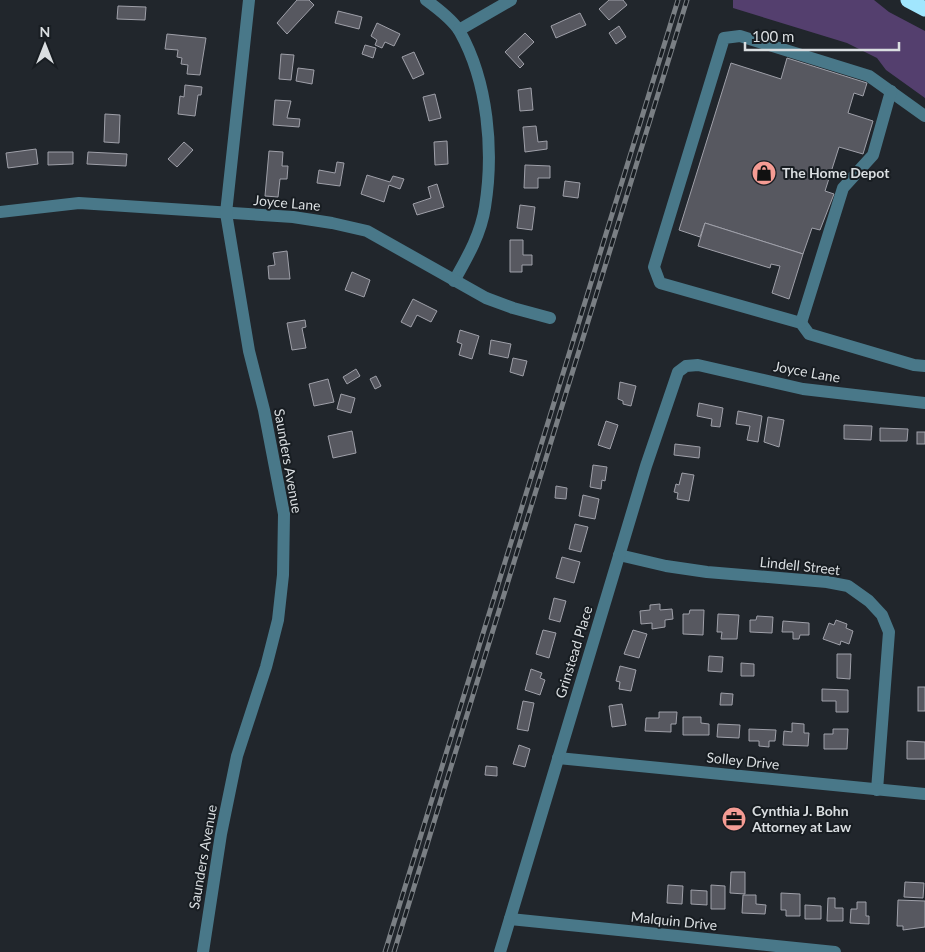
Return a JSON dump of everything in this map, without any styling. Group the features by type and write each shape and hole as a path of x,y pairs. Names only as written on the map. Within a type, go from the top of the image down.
{"highway":[{"path":"908,0 925,9"}],"street":[{"name":"Saunders Avenue","path":"203,952 221,834 237,756 266,666 278,620 282,575 284,514 276,463 244,323 226,213 249,0"},
{"path":"426,0 459,30 474,64 484,103 489,160 485,209 471,251 454,281"},
{"path":"459,30 511,0"},
{"path":"925,116 868,76 740,36 724,38 654,267 660,283 800,323 810,334 914,365 925,366"},
{"path":"800,323 843,188 873,156 891,91"},
{"name":"Joyce Lane","path":"0,212 79,203 293,217 332,223 367,231 454,281 504,305 550,318"},
{"name":"Joyce Lane","path":"686,366 698,365 803,389 925,403"},
{"name":"Grinstead Place","path":"500,952 619,555 678,372 686,366"},
{"name":"Lindell Street","path":"619,555 666,566 707,572 827,582 848,586 870,600 882,615 889,632 877,790"},
{"name":"Solley Drive","path":"558,758 925,794"},
{"name":"Malquin Drive","path":"510,919 835,952"}],"shaded area":[{"path":"733,0 874,0 889,12 925,31 925,98 886,70 877,58 847,43 733,8"}],"building":[{"path":"297,0 309,0 314,5 287,34 277,23"},
{"path":"609,0 623,0 627,5 609,20 599,9"},
{"path":"118,6 146,7 145,20 117,19"},
{"path":"338,11 362,17 359,29 335,23"},
{"path":"580,13 586,25 556,38 551,26"},
{"path":"377,23 400,34 394,46 385,42 382,48 375,45 377,40 371,36"},
{"path":"619,26 626,37 616,44 609,33"},
{"path":"525,33 534,42 518,57 524,64 520,68 505,52"},
{"path":"167,34 206,38 200,75 187,74 188,65 181,64 182,58 177,57 178,50 165,49"},
{"path":"365,45 376,48 373,58 362,54"},
{"path":"414,52 424,74 413,79 402,57"},
{"path":"281,54 294,55 291,80 279,79"},
{"name":"The Home Depot","path":"787,58 867,83 863,96 854,93 848,113 873,121 863,154 839,147 825,191 834,194 820,230 812,228 803,254 705,223 700,237 679,230 731,63 781,79"},
{"path":"298,68 314,70 312,84 296,81"},
{"path":"185,85 202,87 201,95 198,95 195,116 178,114 180,96 184,97"},
{"path":"531,88 533,110 520,111 518,90"},
{"path":"435,94 441,118 429,121 423,97"},
{"path":"275,100 291,101 287,118 300,119 299,127 273,125"},
{"path":"105,114 120,115 119,143 104,142"},
{"path":"536,126 538,142 547,141 547,149 525,152 523,127"},
{"path":"447,141 448,164 435,165 434,142"},
{"path":"184,142 193,150 177,167 168,159"},
{"path":"36,149 38,164 8,168 6,153"},
{"path":"269,151 283,152 282,166 288,166 287,179 280,179 278,197 265,196"},
{"path":"48,152 73,152 73,164 48,165"},
{"path":"88,152 127,154 126,166 87,164"},
{"path":"337,162 344,163 340,186 317,183 319,170 335,173"},
{"path":"525,165 550,166 550,178 538,178 538,188 524,188"},
{"path":"367,175 390,182 393,176 404,179 400,189 389,185 384,202 361,194"},
{"path":"565,181 580,183 578,198 563,196"},
{"path":"437,184 444,207 417,215 413,204 431,198 428,187"},
{"path":"520,205 535,207 532,230 517,228"},
{"path":"705,223 803,254 789,299 772,293 780,266 771,264 770,268 698,246"},
{"path":"510,240 523,240 523,255 532,255 532,265 522,265 522,272 510,272"},
{"path":"287,251 290,279 269,279 268,266 275,265 273,253"},
{"path":"352,272 370,280 364,297 345,290"},
{"path":"413,299 437,311 431,322 417,315 411,327 401,322"},
{"path":"305,320 306,327 302,328 306,348 292,350 287,323"},
{"path":"460,330 479,336 472,359 459,355 462,344 457,342"},
{"path":"491,340 511,344 508,358 489,354"},
{"path":"513,358 527,361 523,376 510,372"},
{"path":"356,369 360,376 347,384 343,377"},
{"path":"376,376 381,386 375,389 370,379"},
{"path":"328,379 334,402 314,406 309,384"},
{"path":"620,382 636,386 631,406 623,404 623,401 618,399"},
{"path":"341,394 355,398 351,413 337,409"},
{"path":"699,403 723,408 720,427 711,426 712,419 697,416"},
{"path":"738,411 762,416 758,442 747,440 750,426 736,424"},
{"path":"768,417 784,420 779,447 764,442"},
{"path":"606,421 618,425 610,449 598,445"},
{"path":"844,425 872,426 871,440 844,439"},
{"path":"880,428 908,429 907,441 880,441"},
{"path":"352,431 356,453 333,458 328,436"},
{"path":"917,432 925,432 925,444 917,444"},
{"path":"675,444 700,447 699,458 674,455"},
{"path":"593,465 607,467 605,481 602,480 601,489 590,487"},
{"path":"682,473 694,475 689,501 677,499 678,493 674,492 676,484 679,485"},
{"path":"556,486 567,488 566,499 555,498"},
{"path":"583,495 599,499 595,519 579,516"},
{"path":"575,524 588,527 581,552 569,549"},
{"path":"562,557 580,562 574,583 556,578"},
{"path":"554,598 566,601 560,622 549,619"},
{"path":"660,604 660,610 672,609 673,619 665,620 665,627 652,629 652,623 641,624 640,611 650,610 650,605"},
{"path":"690,610 704,610 703,635 683,634 683,614 689,614"},
{"path":"718,614 739,615 737,639 721,639 722,632 717,632"},
{"path":"757,616 773,617 772,633 750,632 750,620 756,620"},
{"path":"836,620 847,624 846,628 853,631 849,644 841,641 840,645 823,639 829,623 834,625"},
{"path":"783,621 809,623 809,635 800,635 799,639 793,639 793,632 782,632"},
{"path":"543,630 556,633 549,658 536,654"},
{"path":"633,630 647,634 639,658 624,654"},
{"path":"837,654 851,654 850,679 837,678"},
{"path":"709,656 723,657 722,672 708,671"},
{"path":"741,663 754,664 754,676 741,676"},
{"path":"620,666 636,670 631,691 619,689 620,682 616,681"},
{"path":"531,669 542,673 540,678 545,680 540,695 525,690"},
{"path":"918,687 925,687 925,711 918,711"},
{"path":"822,689 848,690 848,712 836,712 836,701 822,701"},
{"path":"721,693 733,694 732,705 720,705"},
{"path":"523,701 534,703 528,731 517,729"},
{"path":"622,704 626,725 612,727 609,706"},
{"path":"659,712 677,712 676,724 671,724 671,732 645,731 646,718 659,718"},
{"path":"683,717 701,717 701,723 709,724 709,735 683,735"},
{"path":"792,723 804,724 804,733 809,733 808,746 783,745 784,731 792,732"},
{"path":"718,724 740,725 739,738 717,737"},
{"path":"749,729 776,730 775,741 769,741 769,747 759,746 759,741 749,741"},
{"path":"833,729 848,729 847,749 824,749 824,734 833,734"},
{"path":"907,741 925,742 925,759 907,759"},
{"path":"519,745 530,749 525,767 513,764"},
{"path":"486,766 497,767 497,776 485,775"},
{"path":"731,872 745,872 745,894 730,893"},
{"path":"905,882 924,883 923,898 904,897"},
{"path":"668,885 683,886 682,904 667,903"},
{"path":"711,885 725,886 725,909 711,909"},
{"path":"691,890 707,891 707,905 691,904"},
{"path":"781,893 800,894 800,916 786,916 786,910 781,910"},
{"path":"743,895 756,895 756,904 766,905 765,914 742,913"},
{"path":"828,898 835,898 835,908 843,908 843,921 827,921"},
{"path":"898,900 925,901 925,927 903,930 903,926 897,926"},
{"path":"857,902 866,902 866,916 869,916 869,924 850,923 851,909 857,909"},
{"path":"805,905 821,906 821,919 805,919"}],"railway":[{"path":"385,952 678,0"},
{"path":"394,952 687,0"}],"place":[{"name":"The Home Depot","path":"764,173"},
{"name":"Cynthia J. Bohn Attorney at Law","path":"734,819"}]}
